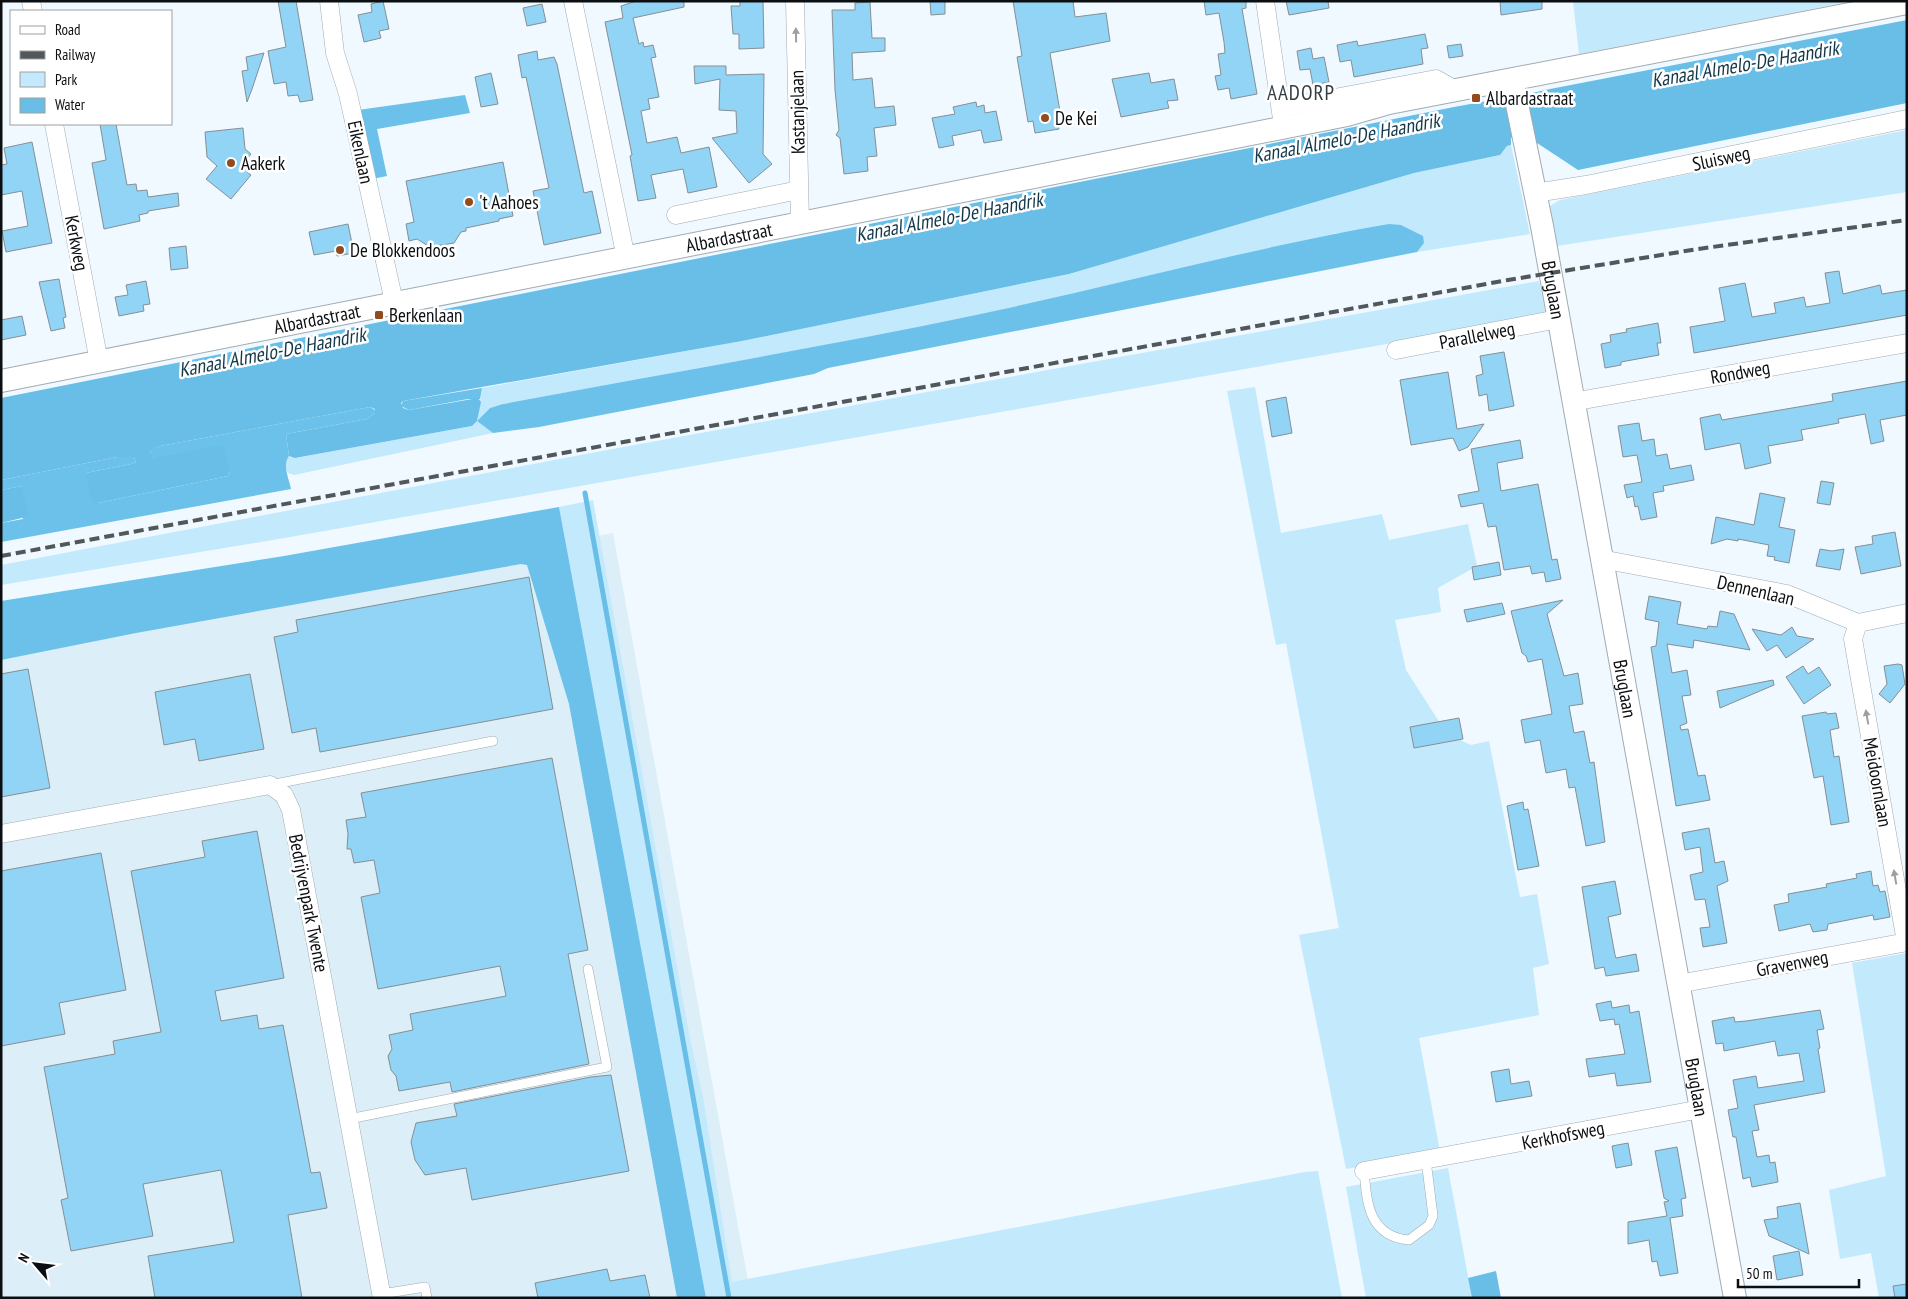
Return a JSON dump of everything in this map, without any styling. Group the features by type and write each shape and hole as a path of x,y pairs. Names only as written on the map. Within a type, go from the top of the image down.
{"street":[{"name":"Eikenlaan","path":"329,1 335,53 348,94 394,302"},
{"path":"574,1 626,258"},
{"name":"Kastanjelaan","path":"795,1 800,223"},
{"path":"1265,1 1282,118"},
{"name":"Albardastraat","path":"1,381 800,223 1282,118 1347,115 1389,103 1907,3"},
{"name":"Bruglaan","path":"1512,80 1535,193 1735,1298"},
{"name":"Sluisweg","path":"1535,193 1586,185 1907,119"},
{"name":"Kerkweg","path":"54,125 99,362"},
{"name":"Albardastraat","path":"676,215 798,190"},
{"name":"Parallelweg","path":"1396,350 1558,319"},
{"name":"Rondweg","path":"1572,402 1907,343"},
{"name":"Dennenlaan","path":"1601,559 1787,594 1858,623"},
{"path":"1858,623 1907,613"},
{"name":"Meidoornlaan","path":"1858,623 1853,639 1906,942"},
{"path":"1,834 270,785"},
{"name":"Bedrijvenpark Twente","path":"270,785 284,794 291,810 382,1296"},
{"name":"Gravenweg","path":"1678,984 1906,942"},
{"name":"Kerkhofsweg","path":"1364,1171 1701,1109"}],"lane":[{"path":"270,785 493,741"},
{"path":"349,1120 607,1067 588,969"},
{"name":"Kerkhofsweg","path":"1364,1171 1371,1215 1381,1231 1395,1239 1409,1240 1430,1225 1433,1216 1426,1160"},
{"path":"382,1296 425,1287 427,1298"}],"shaded area":[{"path":"465,95 470,113 377,129 387,176 372,179 358,110"},
{"path":"1389,224 1401,225 1423,236 1424,243 1417,252 828,368 814,374 539,427 493,433 477,421 490,408 503,404 917,327 1028,304 1285,244"},
{"path":"482,388 480,399 468,399 409,410 401,406 403,401"},
{"path":"370,407 375,410 375,413 367,419 286,434 289,456 286,467 291,489 1,542 1,523 23,519 22,486 1,490 1,480 117,457 134,457 136,462 131,464 86,473 98,503 228,476 230,471 154,458 150,453 152,449 160,446"},
{"path":"559,507 706,1298 677,1298 569,704 527,565 521,564 136,633 1,660 1,601 284,556"},
{"path":"613,533 751,1298 1,1298 1,649"}],"green space":[{"path":"1573,1 1842,1 1842,3 1579,54"},
{"path":"1907,130 1907,192 1557,246 1550,206 1560,200"},
{"path":"1511,145 1530,234 1417,252 1420,248 1337,233 1045,301 882,335 503,404 490,408 477,421 482,388 742,341 1069,274 1414,173 1500,155 1507,146"},
{"path":"1539,281 1546,316 273,540 1,585 1,565 607,450"},
{"path":"1255,387 1281,533 1382,514 1389,540 1468,524 1477,566 1438,588 1441,612 1395,620 1406,670 1447,734 1471,745 1489,741 1520,897 1537,894 1549,964 1533,968 1539,1015 1419,1038 1440,1152 1346,1169 1299,935 1339,928 1286,643 1276,645 1227,391"},
{"path":"477,421 493,433 294,475 288,473 286,468 289,456 296,458 472,426"},
{"path":"593,500 690,1039 703,1097 732,1282 1318,1171 1342,1298 706,1298 559,507"},
{"path":"1907,953 1907,1298 1879,1298 1871,1253 1840,1259 1829,1190 1886,1176 1852,963"},
{"path":"1448,1168 1472,1298 1366,1298 1346,1187"}],"water":[{"name":"Kanaal Almelo-De Haandrik","path":"1907,20 1907,103 1578,170 1534,141 1530,134 1511,138 1511,145 1507,146 1500,155 1414,173 1069,274 742,341 403,401 401,403 403,408 409,410 478,398 481,402 477,421 472,426 295,458 289,456 286,434 367,419 375,413 375,409 370,407 160,446 150,452 154,458 223,445 230,471 228,476 98,503 93,502 89,494 86,473 131,464 136,462 134,457 117,457 1,480 1,398 1454,107 1498,99 1507,104 1524,101 1528,94 1545,90"},
{"path":"22,486 28,514 26,517 1,523 1,490"},
{"path":"1496,1271 1501,1298 1472,1298 1468,1278"}],"building":[{"path":"278,1 296,1 313,100 300,102 298,95 288,96 286,82 274,84 268,51 286,47"},
{"path":"383,1 389,29 379,31 381,38 364,42 358,15 372,12 371,4"},
{"path":"636,1 684,1 684,7 633,18 639,44 643,42 644,47 653,45 656,57 651,58 659,97 648,99 650,109 641,111 647,143 677,137 681,153 709,147 717,187 688,193 683,169 651,175 656,198 638,201 630,156 632,155 605,22 623,18 621,6"},
{"path":"740,1 763,1 764,48 739,49 739,34 733,34 731,6 740,6"},
{"path":"930,1 945,1 945,14 931,15"},
{"path":"1013,1 1073,1 1075,17 1106,13 1110,41 1050,53 1062,123 1058,124 1059,129 1035,133 1033,121 1028,122 1017,57 1022,56"},
{"path":"1204,1 1246,1 1246,8 1242,9 1257,94 1231,99 1229,88 1218,90 1215,76 1221,75 1218,54 1225,53 1224,42 1219,13 1206,15"},
{"path":"1286,1 1328,1 1329,8 1289,15"},
{"path":"1500,1 1542,1 1542,9 1501,15"},
{"path":"870,2 872,38 885,38 885,51 852,53 853,80 872,78 875,108 894,106 896,125 874,128 877,156 867,157 868,171 844,174 840,138 836,135 839,130 835,90 832,10 855,10 855,3"},
{"path":"542,4 546,22 527,26 523,8"},
{"path":"1425,34 1428,48 1421,49 1423,64 1354,77 1351,60 1340,62 1337,45 1357,41 1358,46"},
{"path":"1461,44 1463,56 1449,58 1447,46"},
{"path":"1311,48 1313,59 1324,57 1329,82 1313,85 1310,69 1300,70 1297,51"},
{"path":"537,51 538,60 554,57 557,64 584,193 592,191 601,233 544,245 533,191 549,188 526,77 522,78 518,55"},
{"path":"264,53 247,102 242,71 248,70 246,57"},
{"path":"694,66 726,66 726,75 764,74 763,154 772,164 749,183 712,138 737,133 736,111 719,110 720,79 695,84"},
{"path":"491,73 498,104 481,107 475,77"},
{"path":"1149,73 1151,83 1174,79 1178,100 1167,101 1169,108 1121,117 1112,79"},
{"path":"976,102 977,107 984,105 985,113 996,111 1002,140 984,143 981,130 952,136 954,145 939,148 932,118 955,114 953,107"},
{"path":"100,125 116,125 127,185 136,184 137,191 147,190 148,197 178,193 179,206 148,211 148,213 139,215 140,221 104,229 92,163 106,160"},
{"name":"Aakerk","path":"243,128 245,149 251,154 246,160 251,165 247,172 251,175 231,199 206,179 217,166 207,157 205,132"},
{"path":"32,142 52,243 6,252 2,231 28,226 22,191 1,195 1,165 7,164 4,148"},
{"path":"503,162 513,216 466,228 466,231 461,232 454,243 430,247 417,239 409,241 406,224 414,222 406,181"},
{"path":"348,224 354,253 337,256 336,251 314,255 309,232"},
{"path":"186,246 188,268 171,270 169,248"},
{"path":"1839,271 1843,294 1880,285 1882,294 1907,290 1907,315 1694,353 1690,327 1725,321 1719,288 1745,283 1752,317 1776,313 1774,303 1804,297 1806,307 1830,303 1825,273"},
{"path":"59,279 66,317 63,318 65,328 51,331 39,282"},
{"path":"146,281 150,304 143,305 144,311 119,316 115,297 128,295 126,285"},
{"path":"22,316 26,335 1,340 1,320"},
{"path":"1658,323 1661,343 1657,343 1659,355 1621,362 1621,365 1605,368 1601,344 1611,342 1610,335 1627,332 1626,329"},
{"path":"1504,352 1514,406 1489,411 1487,394 1479,396 1476,376 1483,374 1480,356"},
{"path":"1448,372 1457,429 1484,424 1468,447 1459,451 1453,438 1411,445 1400,380"},
{"path":"1907,381 1907,415 1880,420 1884,441 1871,444 1865,414 1838,419 1839,423 1801,430 1803,440 1768,446 1771,463 1745,469 1740,443 1705,450 1700,418 1720,414 1722,420 1833,401 1832,394"},
{"path":"1286,397 1292,433 1272,437 1266,401"},
{"path":"1639,423 1642,441 1654,439 1656,456 1667,454 1670,469 1691,465 1694,480 1663,486 1664,491 1653,493 1657,517 1641,520 1638,506 1635,507 1633,496 1627,498 1624,485 1642,482 1637,455 1623,457 1618,426"},
{"path":"1520,440 1523,458 1497,463 1501,491 1538,484 1552,560 1557,559 1561,579 1546,582 1544,572 1532,574 1530,566 1504,570 1496,526 1488,527 1483,503 1461,507 1458,495 1479,491 1471,449"},
{"path":"1821,481 1834,483 1830,505 1817,503"},
{"path":"1760,493 1785,498 1779,527 1795,530 1789,563 1774,560 1775,557 1767,556 1769,545 1738,539 1738,541 1727,539 1711,544 1716,517 1754,525"},
{"path":"1895,532 1901,566 1861,574 1855,547 1873,544 1872,536"},
{"path":"1820,549 1832,551 1844,549 1840,570 1816,566"},
{"path":"1499,562 1501,575 1474,580 1472,567"},
{"path":"529,577 553,709 320,752 316,728 292,733 274,637 298,632 296,620"},
{"path":"1649,596 1681,602 1677,624 1707,629 1708,626 1717,627 1720,611 1734,614 1750,650 1694,640 1693,648 1667,644 1672,673 1687,670 1691,695 1682,696 1687,723 1680,726 1681,730 1688,729 1698,776 1705,775 1710,800 1676,806 1651,647 1656,646 1659,622 1645,619"},
{"path":"1563,600 1547,614 1564,676 1578,673 1583,704 1569,706 1574,733 1584,731 1590,763 1594,762 1605,842 1586,846 1575,787 1569,788 1566,769 1546,773 1540,740 1525,743 1521,720 1552,714 1542,659 1528,662 1526,656 1522,653 1511,611"},
{"path":"1502,603 1505,614 1467,622 1464,610"},
{"path":"1792,627 1797,636 1814,639 1786,658 1777,645 1767,651 1752,629 1781,635"},
{"path":"1902,665 1905,684 1890,703 1879,694 1887,684 1884,666"},
{"path":"1803,666 1808,674 1819,667 1831,685 1804,704 1786,677"},
{"path":"28,669 50,788 1,797 1,674"},
{"path":"250,674 264,749 199,761 195,739 164,745 155,692"},
{"path":"1773,680 1774,685 1720,708 1717,691"},
{"path":"1826,712 1827,714 1836,713 1839,728 1830,730 1834,757 1839,756 1849,822 1831,825 1823,776 1814,778 1802,716"},
{"path":"1459,718 1463,739 1414,748 1410,727"},
{"path":"552,758 588,950 568,954 589,1064 452,1092 450,1082 399,1091 396,1076 391,1070 388,1056 392,1049 389,1035 413,1030 410,1014 506,996 500,966 378,989 361,897 380,893 374,860 354,863 351,849 347,849 348,834 346,820 366,817 361,793"},
{"path":"1523,802 1524,810 1528,809 1539,866 1518,870 1507,806"},
{"path":"1709,828 1715,863 1724,861 1728,881 1717,886 1727,943 1703,947 1700,928 1710,927 1705,899 1695,900 1690,875 1703,872 1700,847 1685,850 1682,833"},
{"path":"257,831 284,978 215,991 221,1021 257,1015 259,1029 283,1025 311,1173 320,1172 327,1208 288,1215 302,1298 155,1298 148,1256 234,1242 221,1170 143,1184 153,1236 71,1251 61,1200 68,1198 44,1067 115,1054 113,1041 161,1032 131,871 205,857 202,841"},
{"path":"101,853 126,990 59,1003 65,1034 1,1046 1,871"},
{"path":"1871,871 1873,886 1878,885 1880,892 1885,891 1890,917 1874,920 1873,915 1828,924 1827,930 1813,932 1810,924 1779,931 1774,905 1789,902 1788,894 1827,887 1826,884 1857,878 1856,874"},
{"path":"1615,881 1621,914 1608,917 1615,955 1616,958 1636,954 1639,971 1606,976 1604,967 1595,969 1582,887"},
{"path":"1611,1001 1612,1008 1629,1005 1630,1013 1639,1011 1651,1082 1617,1086 1615,1073 1589,1077 1586,1059 1625,1054 1619,1024 1615,1025 1614,1019 1600,1021 1596,1004"},
{"path":"1820,1010 1824,1029 1817,1030 1820,1048 1818,1049 1825,1092 1754,1105 1759,1130 1752,1131 1757,1157 1769,1155 1770,1163 1775,1162 1778,1182 1752,1187 1750,1177 1743,1179 1736,1137 1733,1137 1728,1110 1738,1108 1733,1080 1756,1076 1758,1088 1804,1081 1799,1053 1778,1056 1775,1041 1724,1051 1723,1043 1716,1044 1712,1021 1734,1017 1735,1022 1746,1021"},
{"path":"1509,1069 1511,1084 1529,1081 1532,1096 1496,1102 1491,1072"},
{"path":"611,1075 629,1171 472,1200 466,1168 425,1175 415,1160 411,1142 416,1123 457,1116 454,1104 591,1077"},
{"path":"1628,1143 1632,1165 1616,1168 1612,1146"},
{"path":"1677,1147 1686,1198 1681,1199 1683,1216 1670,1218 1678,1273 1660,1276 1657,1261 1652,1262 1649,1240 1628,1244 1628,1222 1667,1216 1664,1202 1669,1201 1664,1198 1655,1151"},
{"path":"1800,1203 1809,1254 1769,1236 1764,1220 1778,1218 1777,1207"},
{"path":"1799,1251 1803,1275 1777,1280 1773,1256"},
{"path":"607,1269 610,1281 645,1275 650,1298 538,1298 535,1283"},
{"path":"1907,1284 1907,1298 1895,1298 1893,1286"}],"waterway":[{"path":"585,493 729,1298"}],"railway":[{"path":"1,556 1508,280 1698,249 1907,220"}],"place":[{"name":"Albardastraat","path":"1476,98"},
{"name":"De Kei","path":"1045,118"},
{"name":"Aakerk","path":"231,163"},
{"name":"'t Aahoes","path":"469,202"},
{"name":"De Blokkendoos","path":"340,250"},
{"name":"Berkenlaan","path":"379,315"}],"district":[{"name":"AADORP","path":"1301,92"}]}
